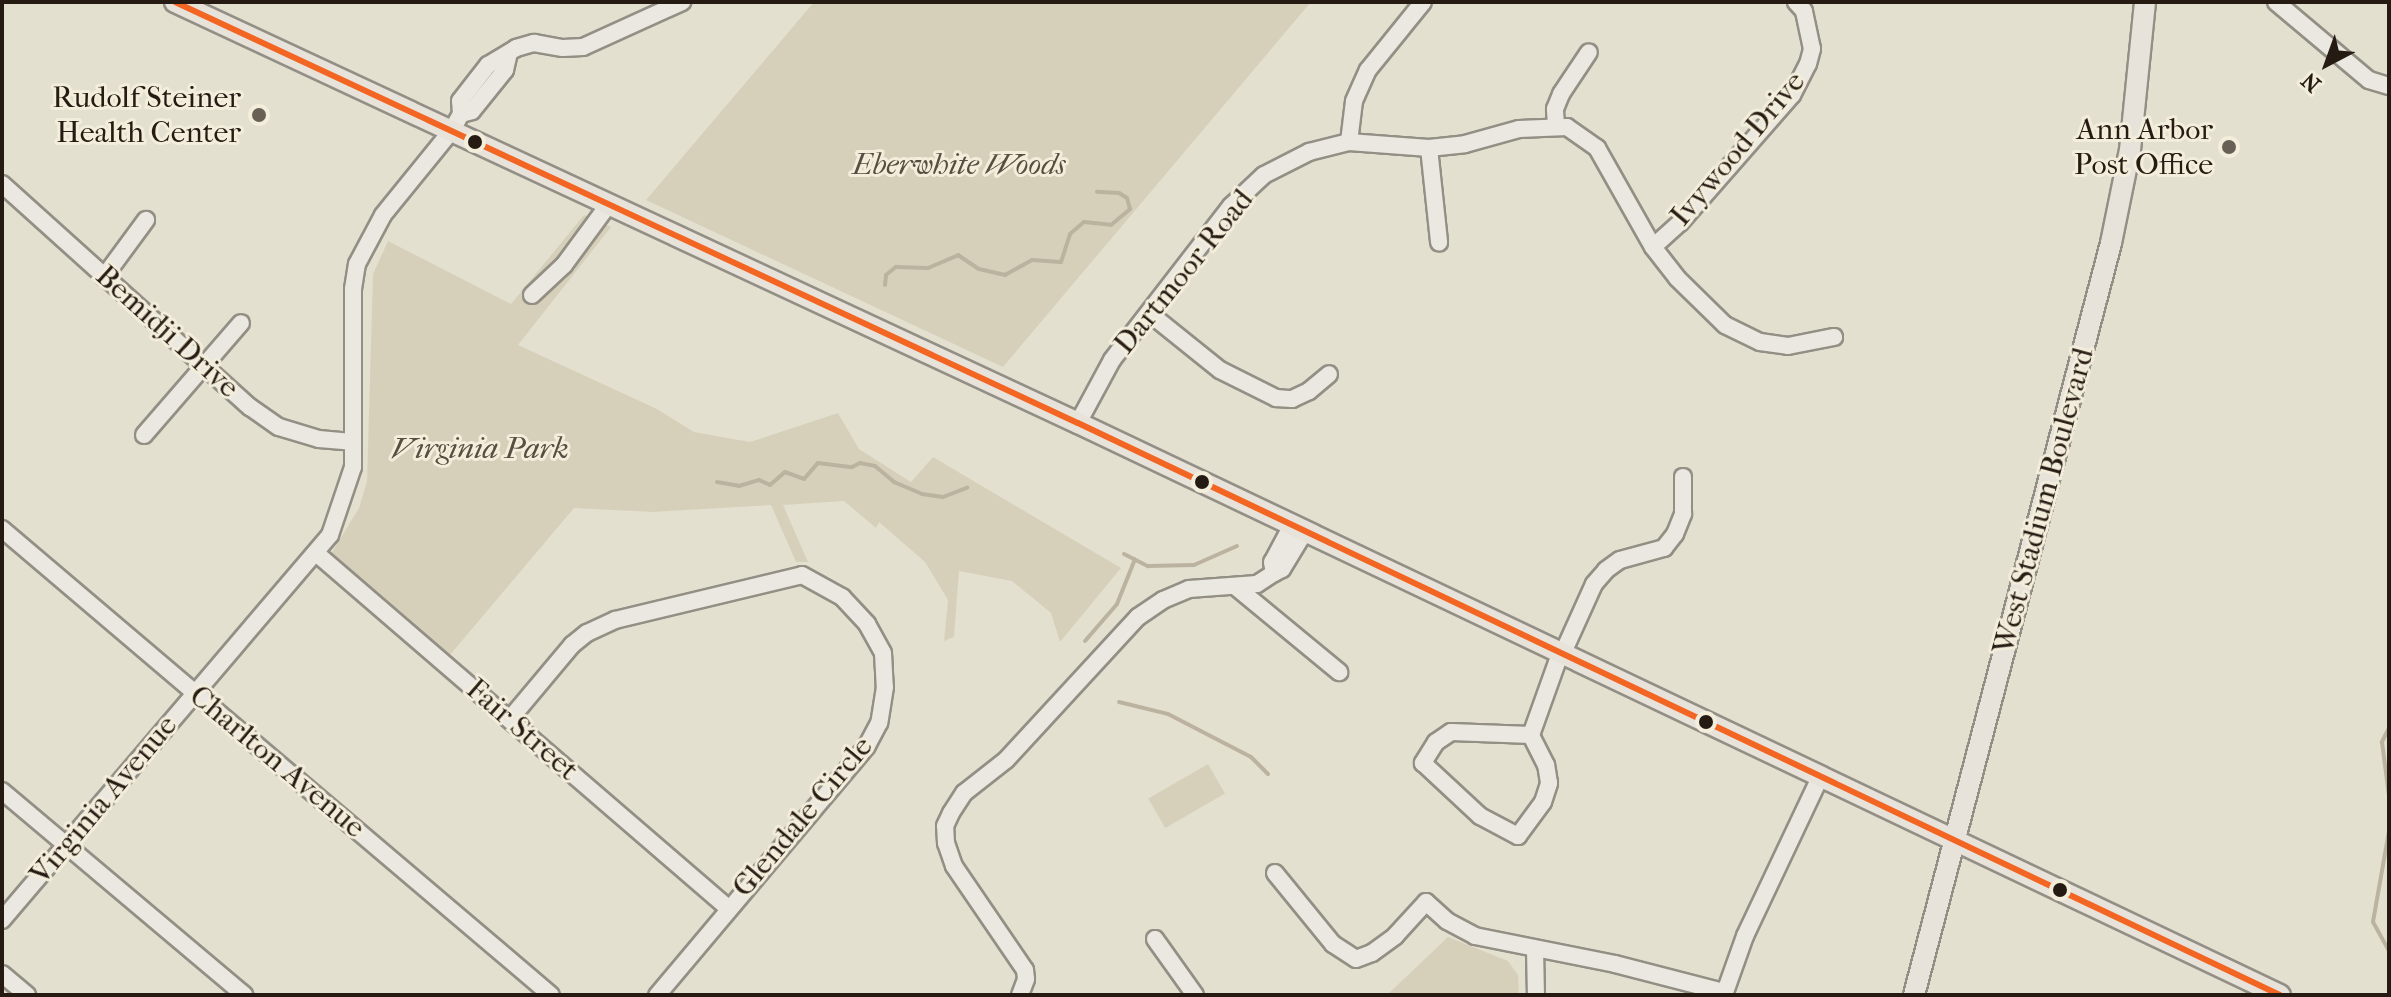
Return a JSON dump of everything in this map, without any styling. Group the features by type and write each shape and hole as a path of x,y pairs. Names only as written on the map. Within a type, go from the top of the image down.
{"main road":[{"path":"175,2 456,122 609,204 1078,423 2280,995"},
{"name":"West Stadium Boulevard","path":"1914,995 2111,243 2130,150 2145,2"}],"street":[{"name":"Virginia Avenue","path":"2,920 330,535 345,499 353,467 353,289 357,264 383,215 456,122 472,111 505,70 509,53 534,43 563,48 583,47 682,2"},
{"path":"1349,142 1354,101 1368,70 1423,2"},
{"name":"Ivywood Drive","path":"1653,247 1680,223 1792,95 1812,49 1804,11 1796,2"},
{"path":"2276,2 2369,80 2389,86"},
{"path":"1589,52 1561,94 1555,109 1556,125 1576,132 1597,148 1653,247 1677,278 1725,325 1760,342 1788,346 1834,337"},
{"name":"Dartmoor Road","path":"1078,423 1112,360 1231,206 1264,175 1309,152 1349,142 1429,148 1465,144 1519,129 1556,125"},
{"path":"1429,148 1439,242"},
{"name":"Bemidji Drive","path":"2,184 205,367 279,427 319,439 352,442"},
{"path":"532,295 564,265 609,204"},
{"path":"104,277 146,220"},
{"path":"1149,313 1220,370 1276,398 1292,399 1309,391 1329,374"},
{"path":"144,435 241,323"},
{"path":"1531,735 1451,732 1436,742 1423,763 1480,816 1518,836 1543,802 1549,783 1546,765 1531,735 1561,655 1594,584 1606,570 1620,560 1664,548 1675,534 1683,514 1683,477"},
{"name":"Charlton Avenue","path":"2,529 551,995"},
{"path":"1020,995 1026,979 1025,970 954,866 946,843 945,826 951,813 964,793 1006,760 1138,617 1163,600 1189,589 1257,584 1274,573 1272,562 1298,530"},
{"name":"Fair Street","path":"316,553 728,908"},
{"name":"Glendale Circle","path":"510,719 572,645 587,633 615,620 802,575 842,597 867,624 883,653 885,687 879,723 867,746 657,995"},
{"path":"1236,587 1339,672"},
{"path":"1275,873 1333,944 1346,956 1356,959 1372,953 1395,936 1426,902 1447,921 1475,936 1615,964 1723,993 1745,936 1821,775"},
{"path":"2,791 244,995"},
{"path":"1155,939 1195,995"},
{"path":"1535,949 1536,995"},
{"path":"2,974 27,995"}],"green space":[{"name":"Eberwhite Woods","path":"814,2 1311,2 1003,367 646,200"},
{"name":"Virginia Park","path":"584,215 611,227 518,345 657,409 694,432 750,442 838,413 859,449 911,482 933,457 1121,568 1060,642 1051,613 1012,581 959,571 954,637 944,641 948,600 925,562 879,522 876,528 844,501 783,505 808,562 796,562 771,505 653,512 574,508 450,655 331,554 359,508 367,481 373,274 388,241 511,304"},
{"path":"1208,764 1225,793 1165,828 1148,798"},
{"path":"1448,937 1508,961 1518,975 1519,995 1387,995"}],"waterway":[{"path":"885,285 886,275 896,267 928,268 958,255 979,269 1005,275 1032,260 1061,262 1070,234 1084,222 1111,225 1130,209 1127,198 1119,193 1097,192"},
{"path":"717,482 739,486 759,480 770,485 785,472 804,479 818,463 852,467 860,463 875,466 894,482 922,494 943,497 967,488"},
{"path":"1124,554 1148,566 1194,565 1237,546"},
{"path":"1085,641 1117,604 1135,559"},
{"path":"1119,702 1168,714 1251,757 1268,774"},
{"path":"2389,728 2382,742 2389,796"},
{"path":"2389,831 2373,922 2389,951"}],"transit line":[{"path":"175,2 1078,423 2280,995"}],"place":[{"name":"Rudolf Steiner Health Center","path":"259,115"},
{"name":"Ann Arbor Post Office","path":"2229,147"}]}
